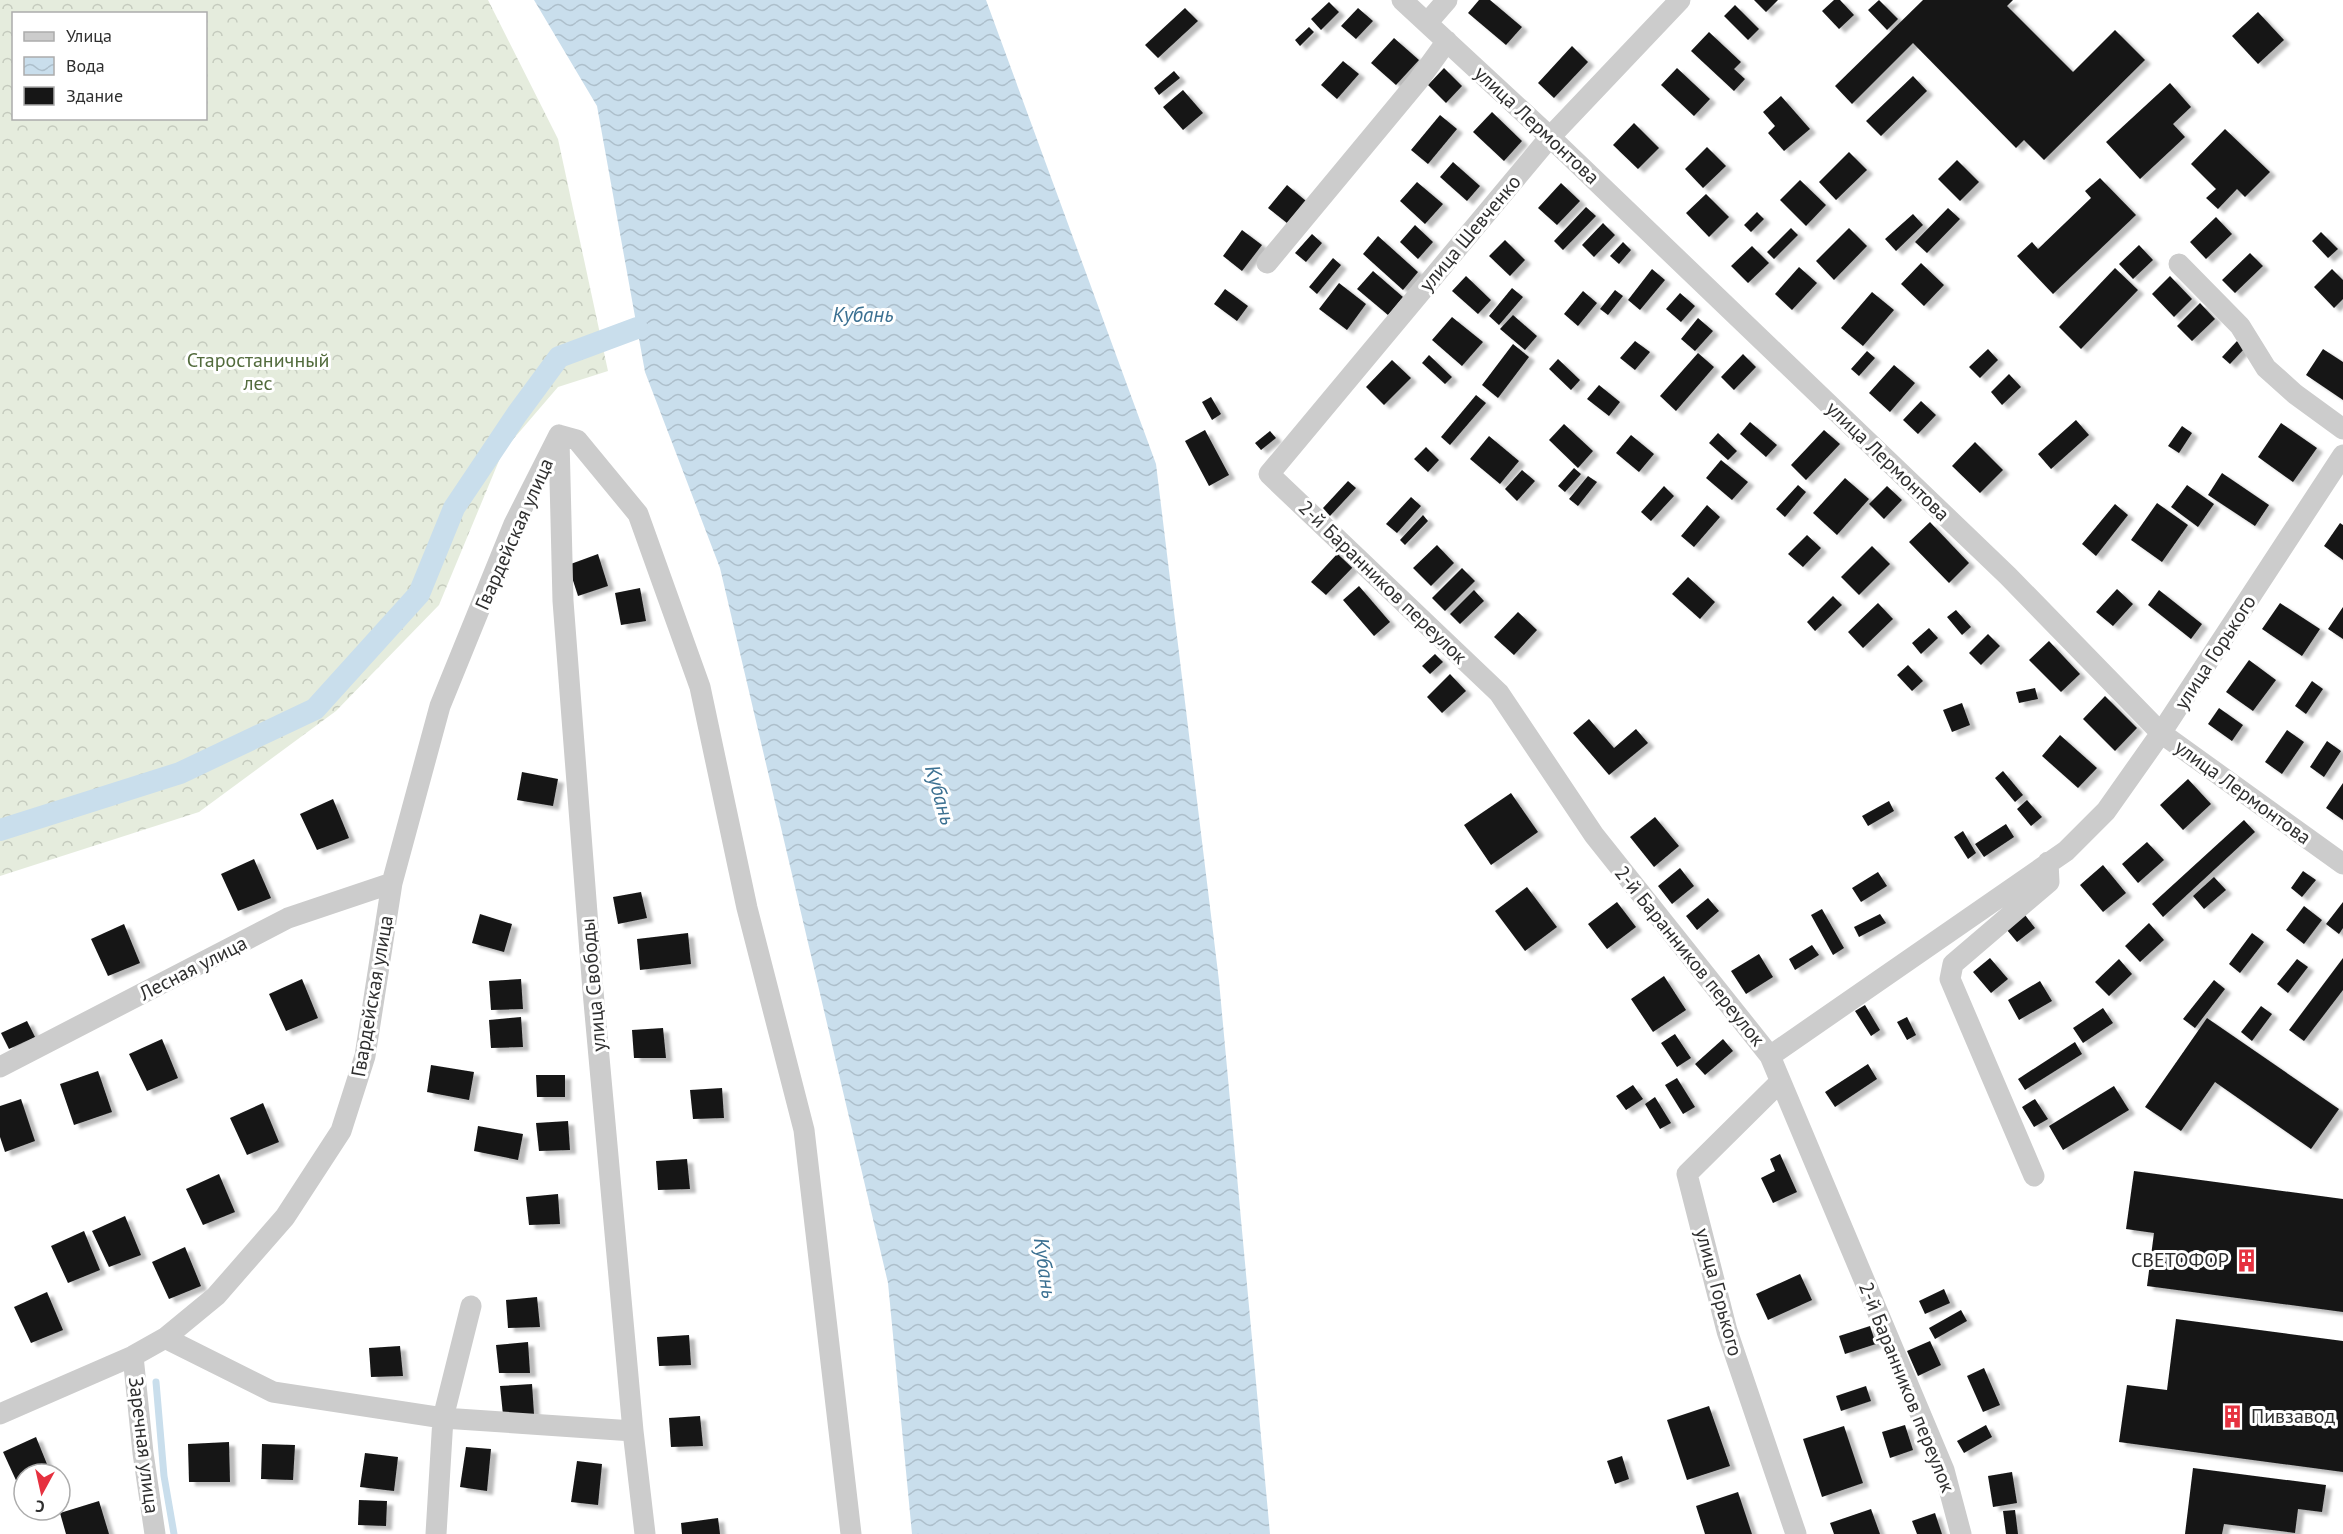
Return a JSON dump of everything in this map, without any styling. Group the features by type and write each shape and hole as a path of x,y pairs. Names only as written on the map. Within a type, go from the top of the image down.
{"street":[{"name":"улица Лермонтова","path":"1402,0 1550,136 2008,576 2161,733 2343,864"},
{"path":"1427,23 1447,0"},
{"name":"улица Шевченко","path":"1269,474 1550,136 1680,0"},
{"path":"1267,263 1418,81 1447,41"},
{"path":"2179,264 2240,326 2266,368 2295,394 2343,429"},
{"path":"559,435 578,440 638,514 700,687 747,908 804,1130 851,1534"},
{"name":"Гвардейская улица","path":"0,1414 133,1356 165,1338 216,1296 285,1217 341,1131 365,1056 392,883 440,706 514,524 559,435"},
{"name":"улица Свободы","path":"559,435 563,601 590,956 633,1431 645,1534"},
{"name":"улица Горького","path":"1770,1056 2066,851 2106,811 2161,733 2343,455"},
{"name":"2-й Баранников переулок","path":"1269,474 1499,693 1594,836 1770,1056 1944,1470 1961,1534"},
{"path":"2034,1176 1950,979 1953,964 2049,882 2048,862"},
{"name":"Лесная улица","path":"0,1067 288,918 392,883"},
{"name":"улица Горького","path":"1780,1082 1687,1174 1727,1331 1796,1534"},
{"path":"436,1534 443,1418 471,1306"},
{"path":"165,1338 273,1392 443,1418 633,1431"},
{"name":"Заречная улица","path":"133,1356 142,1454 155,1534"}],"green space":[{"name":"Старостаничный лес","path":"0,0 488,0 558,139 608,371 558,387 503,451 439,605 336,711 199,812 0,876"}],"water":[{"name":"Кубань","path":"534,0 986,0 1156,464 1219,981 1270,1534 912,1534 888,1283 720,568 645,372 597,106"}],"building":[{"path":"1479,0 1490,0 1522,27 1506,45 1468,13"},
{"path":"1754,0 1778,0 1766,12"},
{"path":"1834,0 1840,0 1854,15 1839,29 1822,11"},
{"path":"1879,0 1898,19 1887,30 1868,10"},
{"path":"1923,0 2013,0 2007,6 2073,72 2115,30 2145,60 2044,160 2024,140 2016,148 1913,43 1852,104 1835,86"},
{"path":"1329,2 1339,12 1321,30 1311,19"},
{"path":"1735,5 1759,29 1748,40 1724,16"},
{"path":"1185,8 1198,21 1158,58 1145,45"},
{"path":"1358,8 1373,21 1356,39 1341,26"},
{"path":"2258,12 2284,40 2258,64 2232,36"},
{"path":"1309,27 1314,32 1300,46 1295,40"},
{"path":"1709,32 1741,62 1734,69 1745,79 1734,91 1691,51"},
{"path":"1394,38 1419,60 1396,85 1371,63"},
{"path":"1572,46 1588,62 1554,98 1538,83"},
{"path":"1343,61 1359,74 1337,99 1321,85"},
{"path":"1444,68 1462,86 1446,103 1428,85"},
{"path":"1677,68 1710,99 1694,116 1661,85"},
{"path":"1174,71 1180,78 1159,95 1154,88"},
{"path":"1913,76 1927,91 1881,136 1866,121"},
{"path":"2170,83 2191,107 2173,124 2185,137 2140,179 2106,142"},
{"path":"1183,90 1203,113 1183,130 1163,107"},
{"path":"1781,96 1810,129 1784,151 1768,133 1775,126 1763,112"},
{"path":"1492,112 1522,141 1504,161 1473,132"},
{"path":"1440,115 1457,129 1428,164 1411,150"},
{"path":"1634,123 1659,148 1638,169 1613,145"},
{"path":"2225,129 2270,172 2245,197 2237,189 2218,209 2206,198 2216,189 2191,164"},
{"path":"1707,147 1726,166 1703,188 1685,169"},
{"path":"1849,152 1867,170 1836,200 1819,182"},
{"path":"1957,160 1979,182 1960,201 1938,179"},
{"path":"1453,162 1480,186 1467,201 1440,177"},
{"path":"2100,178 2136,215 2053,294 2017,256 2032,242 2038,249 2091,198 2085,191"},
{"path":"1800,180 1826,205 1806,226 1780,200"},
{"path":"1417,182 1443,204 1425,224 1400,201"},
{"path":"1561,183 1580,201 1557,225 1538,208"},
{"path":"1287,185 1306,201 1287,223 1268,208"},
{"path":"1706,194 1729,217 1709,237 1686,213"},
{"path":"1586,207 1596,216 1563,250 1554,241"},
{"path":"1948,208 1960,219 1927,253 1915,242"},
{"path":"1757,212 1764,219 1751,232 1744,225"},
{"path":"1913,214 1923,225 1896,251 1885,239"},
{"path":"2216,217 2232,234 2206,259 2190,242"},
{"path":"1603,223 1615,235 1594,257 1582,245"},
{"path":"1415,225 1433,242 1418,259 1400,242"},
{"path":"1791,228 1798,235 1774,259 1767,252"},
{"path":"1849,228 1867,246 1834,280 1816,261"},
{"path":"1242,230 1262,245 1242,271 1223,256"},
{"path":"2321,232 2338,249 2328,258 2312,241"},
{"path":"1312,234 1322,243 1306,262 1295,253"},
{"path":"1378,236 1418,272 1403,290 1363,254"},
{"path":"1505,240 1525,260 1510,276 1489,256"},
{"path":"1623,242 1631,250 1619,264 1610,256"},
{"path":"2139,245 2153,260 2133,279 2119,264"},
{"path":"1752,246 1769,263 1748,283 1731,266"},
{"path":"2250,253 2263,266 2235,293 2222,280"},
{"path":"1333,258 1341,265 1317,294 1309,287"},
{"path":"1921,263 1944,285 1924,306 1901,284"},
{"path":"1799,267 1817,283 1792,310 1775,294"},
{"path":"2115,268 2138,290 2081,349 2059,327"},
{"path":"1652,269 1665,280 1640,310 1628,300"},
{"path":"2332,269 2343,280 2343,299 2334,308 2314,287"},
{"path":"1373,271 1403,297 1388,315 1357,289"},
{"path":"1466,276 1491,300 1478,314 1452,291"},
{"path":"2170,276 2192,299 2174,317 2152,294"},
{"path":"1339,283 1366,304 1347,330 1319,309"},
{"path":"1512,288 1523,297 1499,325 1489,316"},
{"path":"1225,289 1248,306 1237,321 1214,304"},
{"path":"1615,290 1623,296 1608,315 1600,309"},
{"path":"1583,291 1597,303 1578,326 1564,314"},
{"path":"1872,292 1894,310 1863,346 1841,328"},
{"path":"1680,293 1695,306 1681,322 1666,309"},
{"path":"2200,303 2215,319 2192,341 2177,326"},
{"path":"1513,315 1537,336 1525,350 1500,329"},
{"path":"1452,317 1483,342 1462,366 1432,340"},
{"path":"1698,318 1713,331 1695,351 1681,339"},
{"path":"1635,341 1650,352 1635,370 1620,358"},
{"path":"2237,341 2245,348 2230,364 2222,357"},
{"path":"1513,344 1529,357 1498,398 1482,385"},
{"path":"1988,349 1998,360 1980,378 1969,367"},
{"path":"2323,349 2343,362 2343,400 2306,375"},
{"path":"1867,351 1875,358 1859,376 1851,369"},
{"path":"1698,353 1714,367 1676,411 1660,396"},
{"path":"1743,354 1756,367 1734,390 1721,377"},
{"path":"1429,355 1452,377 1445,384 1422,363"},
{"path":"1558,359 1580,380 1571,390 1549,369"},
{"path":"1392,360 1411,378 1384,405 1366,387"},
{"path":"1894,365 1915,383 1890,412 1869,393"},
{"path":"2009,374 2021,387 2002,405 1991,392"},
{"path":"1599,385 1620,402 1609,416 1587,399"},
{"path":"1476,395 1486,403 1450,445 1441,437"},
{"path":"1211,397 1221,414 1212,420 1202,402"},
{"path":"1921,401 1936,415 1918,434 1903,420"},
{"path":"2076,420 2089,435 2051,469 2038,454"},
{"path":"1750,422 1777,445 1766,457 1740,434"},
{"path":"2281,423 2317,448 2293,482 2258,457"},
{"path":"1564,424 1593,451 1578,468 1549,440"},
{"path":"2182,426 2192,433 2179,453 2168,446"},
{"path":"1205,430 1229,475 1209,486 1185,441"},
{"path":"1824,430 1840,444 1806,480 1791,465"},
{"path":"1270,431 1276,438 1261,450 1255,443"},
{"path":"1718,433 1737,451 1728,460 1709,443"},
{"path":"1631,435 1654,454 1639,472 1616,453"},
{"path":"1489,436 1519,461 1500,484 1470,459"},
{"path":"1975,442 2003,470 1980,493 1952,466"},
{"path":"1426,447 1439,460 1428,472 1414,459"},
{"path":"1721,460 1748,482 1732,500 1706,478"},
{"path":"1574,468 1581,474 1565,492 1558,486"},
{"path":"1522,470 1535,481 1517,501 1505,489"},
{"path":"2222,473 2269,505 2255,526 2208,495"},
{"path":"1588,476 1597,482 1578,506 1569,499"},
{"path":"1845,478 1869,499 1837,535 1813,513"},
{"path":"1348,481 1356,488 1330,516 1323,508"},
{"path":"1798,485 1806,492 1785,517 1776,509"},
{"path":"2187,485 2214,504 2198,527 2171,507"},
{"path":"1664,486 1674,496 1651,521 1641,512"},
{"path":"1887,486 1902,500 1884,519 1869,504"},
{"path":"1411,497 1421,506 1397,533 1386,524"},
{"path":"2157,503 2188,525 2162,562 2131,540"},
{"path":"2115,504 2128,515 2096,556 2082,544"},
{"path":"1707,505 1720,517 1694,547 1681,536"},
{"path":"1423,515 1428,521 1405,545 1400,540"},
{"path":"1930,522 1969,563 1949,583 1909,542"},
{"path":"2340,523 2343,525 2343,560 2324,546"},
{"path":"1807,535 1821,548 1803,567 1788,554"},
{"path":"1437,545 1454,563 1431,586 1413,568"},
{"path":"1872,546 1890,564 1859,595 1841,577"},
{"path":"1338,553 1353,567 1326,595 1311,582"},
{"path":"598,554 608,586 578,596 568,565"},
{"path":"1462,568 1475,581 1445,611 1432,598"},
{"path":"1688,577 1715,602 1700,619 1672,594"},
{"path":"1359,586 1390,622 1374,636 1343,600"},
{"path":"640,588 646,621 621,625 615,593"},
{"path":"2117,589 2133,604 2113,626 2096,612"},
{"path":"1474,590 1484,601 1460,624 1450,614"},
{"path":"2159,590 2202,624 2191,639 2148,605"},
{"path":"1833,596 1842,605 1815,631 1807,622"},
{"path":"1878,603 1893,619 1863,648 1848,632"},
{"path":"2280,603 2320,629 2302,656 2262,629"},
{"path":"2343,607 2343,639 2328,629"},
{"path":"1956,610 1971,627 1962,635 1947,617"},
{"path":"1518,612 1537,630 1514,655 1494,637"},
{"path":"1929,628 1938,638 1921,654 1912,643"},
{"path":"1988,634 2000,646 1981,665 1969,653"},
{"path":"2049,641 2080,674 2061,692 2029,660"},
{"path":"1435,654 1443,662 1430,674 1422,666"},
{"path":"2249,660 2276,680 2253,711 2226,692"},
{"path":"1908,665 1923,681 1912,691 1897,675"},
{"path":"1450,674 1466,691 1442,713 1427,697"},
{"path":"2312,681 2323,689 2306,714 2295,706"},
{"path":"2035,688 2038,699 2019,703 2016,692"},
{"path":"2105,696 2137,728 2115,751 2083,719"},
{"path":"1962,703 1970,725 1952,732 1943,710"},
{"path":"2219,708 2243,725 2232,741 2208,724"},
{"path":"1589,719 1614,748 1636,729 1648,743 1609,775 1573,733"},
{"path":"2287,730 2304,742 2282,774 2265,762"},
{"path":"2060,735 2097,768 2078,788 2042,756"},
{"path":"2327,741 2341,751 2324,777 2310,767"},
{"path":"2003,771 2023,795 2015,802 1995,778"},
{"path":"522,772 558,779 553,806 517,800"},
{"path":"2188,779 2211,804 2183,830 2160,805"},
{"path":"2343,783 2343,820 2326,808"},
{"path":"1511,793 1538,832 1491,865 1464,825"},
{"path":"333,799 349,838 317,850 300,814"},
{"path":"2027,800 2042,817 2031,826 2017,809"},
{"path":"1889,801 1894,811 1868,826 1862,816"},
{"path":"1655,817 1679,846 1654,867 1630,837"},
{"path":"2244,820 2255,832 2163,917 2152,904"},
{"path":"2006,824 2014,837 1984,857 1975,844"},
{"path":"1963,831 1976,853 1968,859 1954,837"},
{"path":"2147,842 2164,860 2138,883 2122,864"},
{"path":"254,859 271,898 238,911 221,874"},
{"path":"2103,865 2126,893 2103,912 2080,885"},
{"path":"1680,868 1694,886 1672,904 1658,886"},
{"path":"2303,871 2316,880 2302,897 2291,888"},
{"path":"1878,872 1887,886 1861,902 1852,888"},
{"path":"2214,877 2226,890 2204,909 2193,896"},
{"path":"1527,887 1557,927 1525,951 1495,911"},
{"path":"641,892 647,918 618,924 613,897"},
{"path":"1708,898 1719,911 1697,930 1686,916"},
{"path":"1617,902 1636,927 1607,949 1588,924"},
{"path":"2343,902 2343,928 2339,934 2326,924"},
{"path":"2304,906 2322,920 2304,944 2286,930"},
{"path":"1822,909 1844,948 1833,955 1811,915"},
{"path":"480,914 512,924 504,952 472,943"},
{"path":"1880,914 1886,923 1859,937 1854,927"},
{"path":"2025,915 2035,928 2017,942 2007,930"},
{"path":"2149,923 2164,940 2140,962 2125,946"},
{"path":"124,924 140,963 108,976 91,939"},
{"path":"688,933 691,964 640,970 637,939"},
{"path":"2252,933 2264,942 2240,973 2229,964"},
{"path":"1812,945 1819,955 1795,970 1789,959"},
{"path":"1759,954 1773,977 1746,994 1731,971"},
{"path":"1990,958 2008,979 1991,993 1973,972"},
{"path":"2343,958 2343,990 2304,1041 2289,1030"},
{"path":"2119,959 2132,974 2109,996 2095,982"},
{"path":"2297,959 2308,967 2288,993 2277,984"},
{"path":"1664,976 1686,1010 1653,1032 1631,999"},
{"path":"302,979 318,1018 286,1031 269,994"},
{"path":"521,979 523,1009 491,1010 489,981"},
{"path":"2214,980 2225,989 2195,1028 2183,1019"},
{"path":"2040,981 2052,1001 2019,1020 2008,1000"},
{"path":"1865,1005 1880,1030 1871,1036 1855,1011"},
{"path":"2261,1006 2272,1014 2252,1041 2241,1032"},
{"path":"2103,1008 2113,1023 2083,1043 2073,1028"},
{"path":"521,1017 523,1047 491,1048 489,1020"},
{"path":"1907,1017 1916,1035 1907,1040 1897,1022"},
{"path":"2207,1018 2339,1109 2311,1149 2215,1082 2181,1131 2145,1107"},
{"path":"27,1021 35,1037 9,1049 1,1033"},
{"path":"663,1028 666,1058 634,1058 632,1030"},
{"path":"1675,1034 1691,1058 1677,1067 1661,1043"},
{"path":"162,1039 178,1078 147,1091 129,1054"},
{"path":"1723,1039 1733,1051 1705,1075 1695,1064"},
{"path":"2075,1042 2082,1054 2025,1090 2018,1079"},
{"path":"1868,1064 1877,1079 1835,1107 1825,1092"},
{"path":"431,1065 474,1072 469,1100 427,1092"},
{"path":"98,1071 112,1112 74,1125 60,1084"},
{"path":"536,1075 565,1075 565,1097 537,1097"},
{"path":"1677,1078 1695,1107 1683,1114 1665,1085"},
{"path":"1633,1085 1643,1099 1626,1110 1616,1096"},
{"path":"2114,1086 2129,1110 2063,1150 2049,1126"},
{"path":"722,1088 724,1118 693,1119 690,1090"},
{"path":"1655,1097 1671,1123 1660,1129 1645,1104"},
{"path":"21,1099 35,1141 5,1152 0,1137 0,1106"},
{"path":"2035,1099 2048,1119 2034,1127 2022,1107"},
{"path":"263,1103 279,1142 247,1155 230,1118"},
{"path":"568,1121 570,1150 539,1151 536,1123"},
{"path":"478,1126 523,1134 518,1160 474,1151"},
{"path":"1780,1154 1797,1192 1773,1203 1761,1178 1775,1171 1770,1159"},
{"path":"687,1159 690,1189 658,1190 656,1161"},
{"name":"СВЕТОФОР","path":"2134,1171 2343,1199 2343,1312 2147,1286 2154,1233 2126,1229"},
{"path":"219,1174 235,1212 203,1225 186,1189"},
{"path":"558,1194 560,1224 529,1225 526,1197"},
{"path":"125,1216 141,1255 109,1267 92,1231"},
{"path":"84,1231 100,1270 68,1283 51,1246"},
{"path":"185,1247 201,1286 169,1299 152,1262"},
{"path":"1800,1274 1812,1300 1768,1320 1756,1294"},
{"path":"1944,1289 1950,1303 1925,1314 1919,1301"},
{"path":"47,1292 63,1330 31,1343 14,1307"},
{"path":"537,1297 540,1327 508,1328 506,1300"},
{"path":"1961,1310 1967,1321 1935,1339 1929,1328"},
{"name":"Пивзавод","path":"2176,1319 2343,1341 2343,1472 2119,1442 2127,1385 2167,1390"},
{"path":"1870,1326 1876,1344 1845,1354 1839,1336"},
{"path":"689,1335 691,1365 659,1366 657,1337"},
{"path":"1930,1341 1941,1365 1918,1376 1907,1351"},
{"path":"528,1342 530,1373 499,1373 496,1345"},
{"path":"400,1346 403,1376 371,1377 369,1348"},
{"path":"1984,1368 2000,1405 1983,1412 1967,1376"},
{"path":"532,1384 534,1414 503,1415 500,1386"},
{"path":"1866,1386 1871,1401 1841,1411 1836,1396"},
{"path":"1709,1406 1730,1466 1687,1480 1667,1420"},
{"path":"700,1416 703,1446 671,1447 669,1418"},
{"path":"1905,1425 1913,1450 1890,1458 1882,1432"},
{"path":"1986,1425 1992,1437 1964,1453 1957,1441"},
{"path":"1844,1426 1863,1483 1822,1497 1803,1439"},
{"path":"36,1437 46,1462 12,1462 12,1472 3,1452"},
{"path":"229,1442 230,1482 189,1482 188,1444"},
{"path":"262,1444 295,1445 293,1480 261,1479"},
{"path":"466,1447 491,1449 487,1491 460,1487"},
{"path":"365,1453 398,1457 394,1491 360,1487"},
{"path":"1622,1456 1629,1479 1615,1484 1607,1461"},
{"path":"577,1461 602,1464 598,1505 571,1502"},
{"path":"2193,1468 2326,1485 2322,1512 2298,1509 2295,1533 2224,1524 2222,1534 2185,1534"},
{"path":"2012,1472 2017,1503 1993,1507 1988,1476"},
{"path":"1738,1492 1752,1534 1705,1534 1696,1506"},
{"path":"359,1500 387,1501 386,1526 358,1525"},
{"path":"99,1501 109,1534 66,1534 63,1522 72,1522 72,1509"},
{"path":"1871,1509 1880,1534 1834,1534 1830,1523"},
{"path":"2015,1510 2018,1534 2006,1534 2003,1511"},
{"path":"1935,1513 1942,1534 1917,1534 1912,1521"},
{"path":"718,1518 720,1534 682,1534 681,1523"}],"waterway":[{"path":"0,830 180,773 315,709 419,594 454,508 517,414 559,357 637,328"},
{"path":"156,1382 164,1476 174,1534"}],"place":[{"name":"СВЕТОФОР","path":"2247,1260"},
{"name":"Пивзавод","path":"2233,1416"}]}
